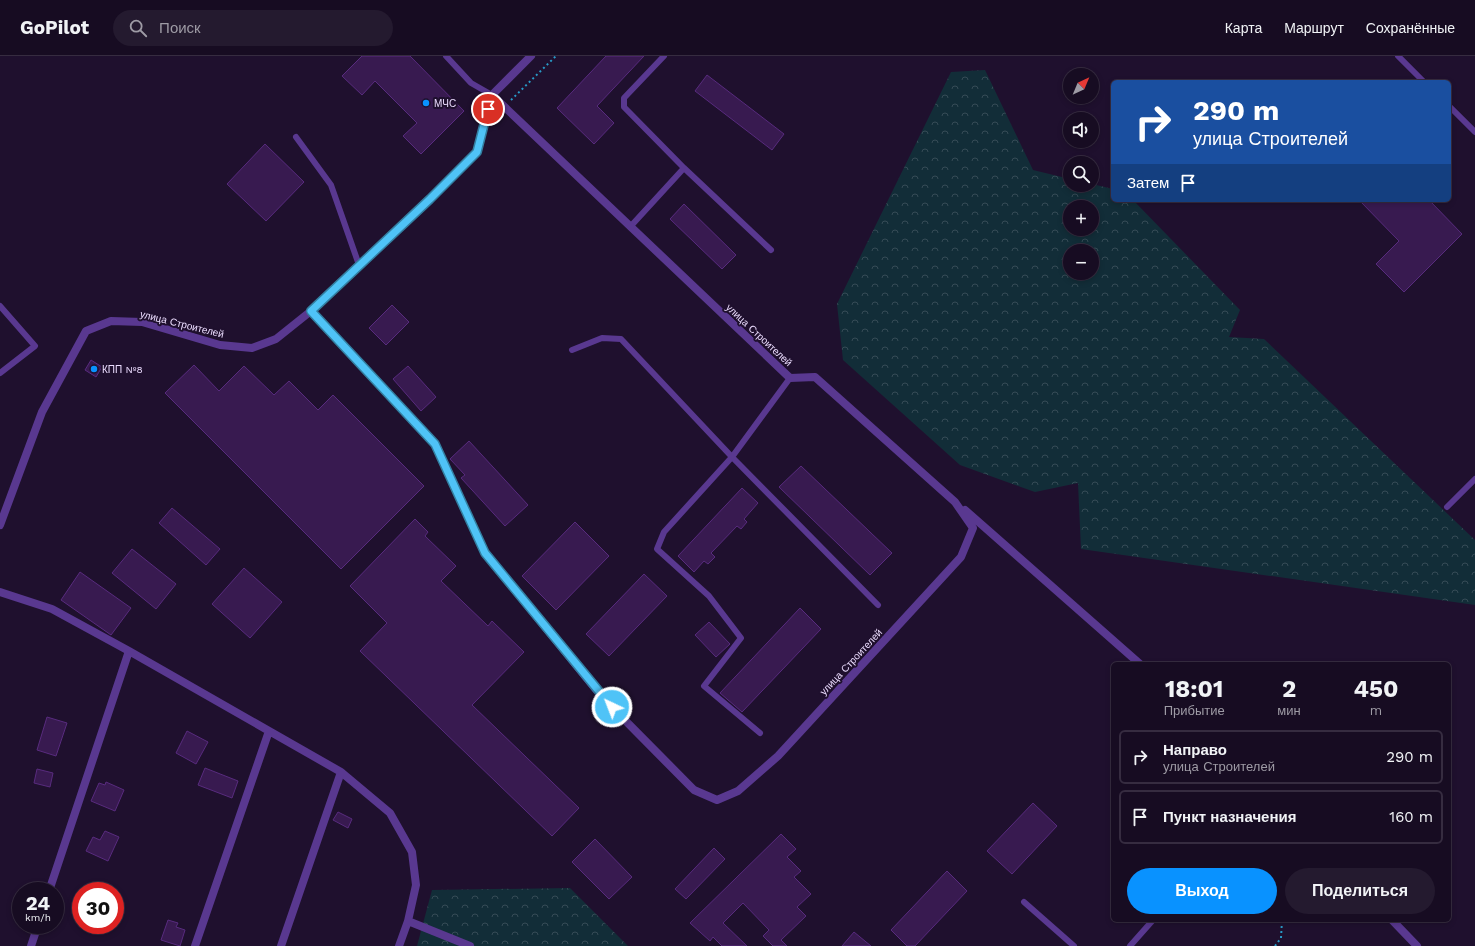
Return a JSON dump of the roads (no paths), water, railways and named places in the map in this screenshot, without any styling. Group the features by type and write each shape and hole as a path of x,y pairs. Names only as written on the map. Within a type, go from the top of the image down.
{"street":[{"path":"492,95 531,56"},
{"name":"улица Строителей","path":"311,311 435,444 485,553 602,697 694,790 717,800 738,791 778,756 961,557 973,528 956,502 815,377 790,378 492,95"},
{"name":"улица Строителей","path":"0,525 42,412 86,331 111,321 142,322 220,345 252,348 276,339 311,311 477,152 492,95"},
{"path":"956,502 1138,662"},
{"path":"0,592 52,609 129,651 341,772 390,813 412,852 416,885 408,920 399,946"},
{"path":"52,882 129,651"},
{"path":"194,946 269,731"},
{"path":"281,946 341,772"},
{"path":"408,920 470,946"},
{"path":"1394,922 1417,946"},
{"path":"31,946 35,934"}],"lane":[{"path":"446,56 471,84 492,95"},
{"path":"664,56 624,98 624,107 684,168 771,250"},
{"path":"1398,56 1422,80"},
{"path":"1451,108 1475,132"},
{"path":"296,137 331,185 359,265"},
{"path":"630,227 684,168"},
{"path":"0,306 35,346 0,373"},
{"path":"572,350 602,338 621,339 732,457 878,605"},
{"path":"760,733 704,686 741,638 709,596 657,549 664,532 732,457 790,378"},
{"path":"1447,508 1475,479"},
{"path":"1024,902 1074,946"},
{"path":"1130,946 1151,922"}],"place":[{"name":"МЧС","path":"426,103"},
{"name":"КПП №8","path":"94,369"}]}
